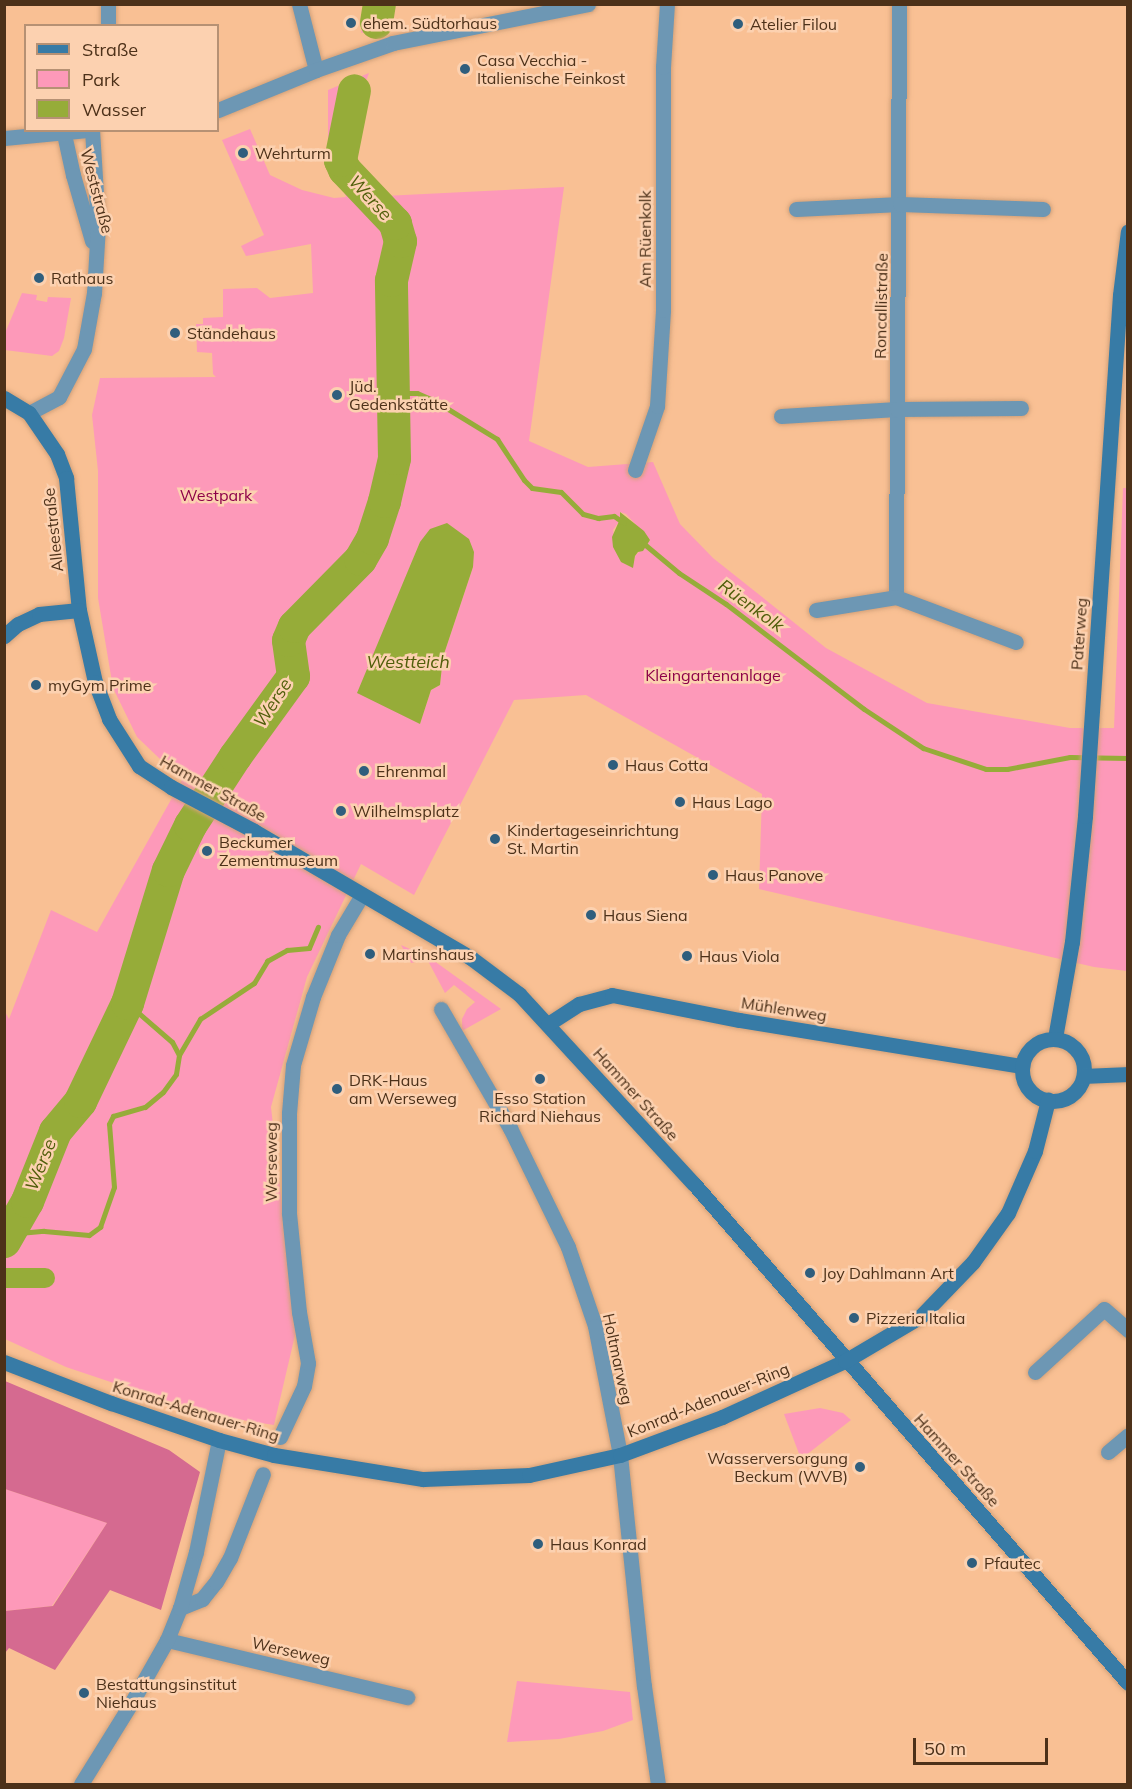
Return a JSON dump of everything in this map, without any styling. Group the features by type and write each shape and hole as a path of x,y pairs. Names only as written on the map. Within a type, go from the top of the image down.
{"main road":[{"name":"Paterweg","path":"1055,1038 1072,942 1086,792 1120,305 1128,231"},
{"name":"Alleestraße","path":"4,398 29,413 57,454 66,477 79,610"},
{"path":"4,636 18,624 39,614 79,610"},
{"name":"Hammer Straße","path":"79,610 95,682 109,719 124,748 139,766 185,795 471,958 519,994 694,1184 845,1361 1128,1683"},
{"name":"Mühlenweg","path":"548,1024 579,1004 612,995 740,1020 1022,1066"},
{"path":"1055,1038 1075,1046 1081,1055 1084,1076 1075,1092 1067,1098 1048,1100 1040,1098 1027,1086 1022,1066 1029,1050 1036,1044 1055,1038"},
{"path":"1084,1076 1128,1074"},
{"name":"Konrad-Adenauer-Ring","path":"4,1362 111,1403 219,1440 274,1455 423,1479 529,1475 620,1455 722,1417 845,1361 921,1316 973,1262 1008,1213 1023,1184 1035,1151 1048,1100"}],"street":[{"path":"108,4 108,24"},
{"path":"299,4 316,70"},
{"path":"219,110 316,70 416,37 588,4"},
{"name":"Am Rüenkolk","path":"635,470 657,406 663,310 663,66 667,4"},
{"name":"Roncallistraße","path":"896,597 900,204 899,4"},
{"path":"4,138 77,132"},
{"name":"Weststraße","path":"29,413 59,397 84,349 94,293 98,225 90,132"},
{"name":"Weststraße","path":"64,134 96,258"},
{"path":"796,209 900,204 1043,209"},
{"path":"781,416 897,409 1021,408"},
{"path":"816,610 896,597 1016,642"},
{"name":"Werseweg","path":"280,1437 304,1386 308,1363 298,1312 289,1213 289,1113 293,1065 313,997 338,935 362,895"},
{"name":"Holtmarweg","path":"441,1009 510,1128 568,1247 594,1326 620,1455 644,1686 658,1785"},
{"path":"1035,1372 1104,1309 1128,1330"},
{"path":"1108,1452 1128,1436"},
{"path":"81,1785 167,1640 180,1608 196,1552 219,1440"},
{"path":"180,1608 202,1599 216,1582 230,1558 263,1474"},
{"name":"Werseweg","path":"167,1640 407,1697"}],"green space":[{"path":"366,5 391,5 388,25 361,33"},
{"name":"Westpark","path":"369,73 360,98 347,159 352,171 372,183 384,196 564,187 529,441 588,467 653,462 680,524 713,558 826,648 927,703 1070,728 1114,728 1123,488 1127,488 1127,971 1094,967 759,889 762,794 586,695 514,700 414,895 361,864 307,977 271,1107 296,1331 274,1425 216,1416 185,1407 66,1367 5,1339 4,1010 9,1019 51,910 97,932 182,780 137,737 113,688 98,598 98,471 92,415 100,378 216,377 213,374 212,353 197,352 196,324 203,324 203,318 223,317 223,289 257,288 270,298 313,293 311,244 246,256 241,246 264,235 222,140 250,129 270,175 302,190 334,198 346,197 328,152 328,90","holes":["620,512 626,514 650,540 635,556 634,562 621,562 617,551 613,530 621,519","420,542 473,567 443,657 440,685 431,690 420,724 386,626"]},
{"path":"22,293 37,295 36,300 47,302 48,297 71,298 64,338 59,351 52,356 5,350 5,333"},
{"path":"401,945 430,958 501,1009 462,1031 462,1019 467,1009 475,1002 454,985 445,993 427,959 411,963"},
{"path":"820,1408 843,1413 851,1420 801,1459 784,1414"},
{"path":"5,1489 107,1523 52,1606 5,1611"},
{"path":"517,1681 630,1692 633,1720 603,1731 559,1739 507,1742"}],"shaded area":[{"path":"5,1381 169,1450 200,1472 161,1610 110,1590 55,1670 9,1648 5,1653 5,1611 53,1606 107,1523 5,1489"}],"water":[{"path":"620,512 644,531 650,540 643,551 638,552 635,556 633,568 621,562 613,547 612,537 620,519"},
{"name":"Westteich","path":"447,523 469,539 474,552 473,567 443,657 440,685 431,690 420,724 357,693 420,542 430,529"}],"waterway":[{"name":"Werse","path":"376,22 379,4"},
{"name":"Werse","path":"4,1241 27,1201 55,1131 80,1101 127,1003 168,870 190,825 235,756 293,676 288,640 294,626 360,559 372,538 384,501 394,458 391,280 400,241 395,223 344,169 340,160 354,90"},
{"name":"Rüenkolk","path":"395,393 417,393 435,401 497,439 524,480 532,488 561,492 583,514 598,518 614,516 624,523"},
{"name":"Rüenkolk","path":"643,543 679,573 726,604 864,709 923,748 986,769 1007,769 1070,757 1128,758"},
{"path":"179,1055 200,1019 254,983 267,961 287,950 309,948 318,927"},
{"path":"8,1234 44,1231 89,1235 100,1227 114,1187 109,1124 113,1116 145,1107 163,1092 176,1074 179,1055 172,1042 127,1003"},
{"path":"4,1278 45,1278"}],"place":[{"name":"ehem. Südtorhaus","path":"351,23"},
{"name":"Atelier Filou","path":"738,24"},
{"name":"Casa Vecchia - Italienische Feinkost","path":"465,69"},
{"name":"Wehrturm","path":"243,153"},
{"name":"Rathaus","path":"39,278"},
{"name":"Ständehaus","path":"175,333"},
{"name":"Jüd. Gedenkstätte","path":"337,395"},
{"name":"myGym Prime","path":"36,685"},
{"name":"Haus Cotta","path":"613,765"},
{"name":"Ehrenmal","path":"364,771"},
{"name":"Haus Lago","path":"680,802"},
{"name":"Wilhelmsplatz","path":"341,811"},
{"name":"Kindertageseinrichtung St. Martin","path":"495,839"},
{"name":"Beckumer Zementmuseum","path":"207,851"},
{"name":"Haus Panove","path":"713,875"},
{"name":"Haus Siena","path":"591,915"},
{"name":"Martinshaus","path":"370,954"},
{"name":"Haus Viola","path":"687,956"},
{"name":"Esso Station Richard Niehaus","path":"540,1079"},
{"name":"DRK-Haus am Werseweg","path":"337,1089"},
{"name":"Joy Dahlmann Art","path":"810,1273"},
{"name":"Pizzeria Italia","path":"854,1318"},
{"name":"Wasserversorgung Beckum (WVB)","path":"860,1467"},
{"name":"Haus Konrad","path":"538,1544"},
{"name":"Pfautec","path":"972,1563"},
{"name":"Bestattungsinstitut Niehaus","path":"84,1693"}],"park label":[{"name":"Kleingartenanlage","path":"713,675"}]}
